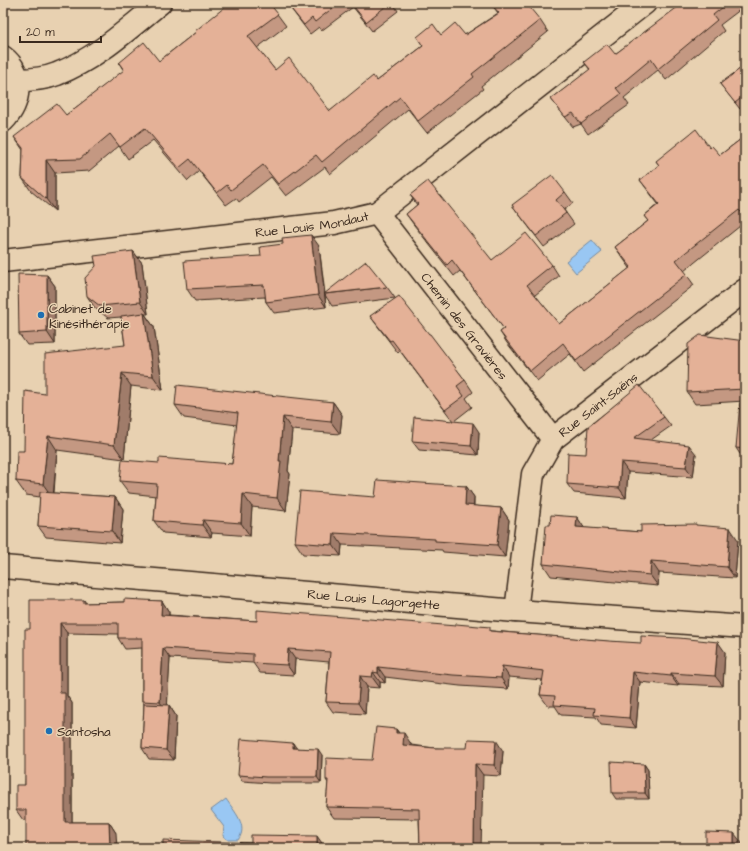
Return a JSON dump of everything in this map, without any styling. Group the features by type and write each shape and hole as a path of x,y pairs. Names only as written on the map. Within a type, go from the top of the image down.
{"street":[{"path":"17,80 29,80 56,75 77,65 102,49 160,3"},
{"name":"Rue Louis Mondaut","path":"3,261 334,223 376,213 645,3"},
{"path":"3,122 11,112 16,102 18,91 17,80 13,69 4,55"},
{"name":"Chemin des Gravières","path":"376,213 553,439"},
{"name":"Rue Saint-Saëns","path":"516,611 533,474 553,439 745,290"},
{"name":"Rue Louis Lagorgette","path":"3,567 516,611 745,627"}],"water":[{"path":"592,240 602,252 576,273 566,261"},
{"path":"226,799 241,824 241,835 238,840 228,840 223,836 224,827 211,810"}],"building":[{"path":"222,3 269,3 278,14 248,36 275,70 289,58 330,111 373,76 377,81 423,46 417,37 433,24 441,35 455,23 465,35 499,13 492,5 494,3 526,3 540,20 472,74 474,77 418,121 400,97 322,162 316,155 278,184 263,165 231,190 227,185 217,193 190,159 179,168 145,128 120,147 110,134 80,159 46,160 46,199 22,178 23,148 14,137 57,104 66,115 124,70 119,63 144,42 159,61 225,7"},
{"path":"291,3 339,3 315,22 312,18 304,25 288,5"},
{"path":"351,3 390,3 366,22"},
{"path":"683,3 728,3 713,15 717,20 658,69 651,59 616,88 621,94 581,124 573,113 565,117 551,99 590,69 584,62 607,44 615,54"},
{"path":"745,65 745,95 735,103 720,84"},
{"path":"696,129 710,148 712,146 720,155 745,136 745,212 743,214 739,210 676,260 687,274 576,361 563,343 530,371 500,332 504,329 452,260 447,265 406,214 418,204 410,195 428,181 492,260 526,233 552,265 527,285 559,324 631,267 615,247 648,221 644,216 659,204 640,180 659,165 656,161"},
{"path":"552,175 565,192 556,200 566,213 536,236 512,205"},
{"path":"311,235 318,295 266,302 264,285 187,289 184,261 261,256 260,247 283,244 282,238"},
{"path":"133,251 140,302 100,306 87,296 85,278 96,266 94,256"},
{"path":"366,261 387,287 324,294"},
{"path":"18,274 47,275 47,332 19,334"},
{"path":"399,296 465,380 457,386 464,396 445,410 392,340 390,341 370,316"},
{"path":"144,313 153,376 122,373 114,445 48,436 43,484 16,481 17,451 24,451 25,391 45,394 45,354 125,345 121,316"},
{"path":"700,335 745,341 745,389 687,392 688,344"},
{"path":"177,385 333,402 331,422 283,417 279,461 281,461 277,498 243,494 241,523 203,520 202,525 154,521 157,484 120,481 122,460 159,463 159,458 232,464 238,413 175,405"},
{"path":"639,385 664,417 634,438 689,445 686,467 621,462 619,488 567,484 568,453 586,454 588,427"},
{"path":"740,403 745,404 745,449 736,448"},
{"path":"414,417 473,423 471,446 412,441"},
{"path":"377,480 466,486 465,505 501,508 497,545 435,541 435,539 334,533 333,545 295,542 300,491 375,497"},
{"path":"40,492 115,497 112,531 38,526"},
{"path":"551,515 577,517 576,527 641,532 641,525 696,524 730,528 727,567 651,561 650,575 543,564 546,525 550,525"},
{"path":"124,599 162,601 161,615 257,621 257,610 456,626 456,624 490,627 490,631 609,641 641,643 641,636 718,642 715,676 671,673 671,676 633,672 629,718 594,715 595,708 554,705 555,696 540,695 544,671 502,666 501,678 453,675 378,667 378,673 373,672 372,677 360,676 358,703 326,702 330,652 288,649 287,665 253,663 253,654 163,648 160,702 142,701 142,638 118,638 118,623 60,623 60,693 65,693 65,822 109,822 110,848 26,848 26,810 16,810 16,785 25,785 25,629 30,629 30,600 84,600 84,603 124,602"},
{"path":"144,704 169,705 166,750 142,748"},
{"path":"376,727 396,729 396,733 404,733 403,745 435,748 467,748 468,739 496,740 494,765 475,764 474,846 550,848 420,848 419,809 326,807 328,780 326,780 326,758 372,760"},
{"path":"241,739 293,743 293,748 318,749 317,777 266,777 238,775"},
{"path":"611,762 644,764 645,793 612,793"},
{"path":"706,832 734,833 734,848 613,848 613,845 706,845"},
{"path":"251,835 317,836 317,848 163,848 163,840 251,843"}],"place":[{"name":"Cabinet de Kinésithérapie","path":"41,315"},
{"name":"Santosha","path":"49,731"}]}
